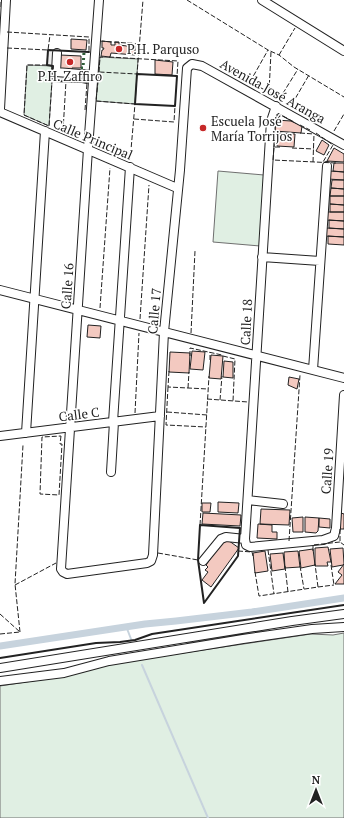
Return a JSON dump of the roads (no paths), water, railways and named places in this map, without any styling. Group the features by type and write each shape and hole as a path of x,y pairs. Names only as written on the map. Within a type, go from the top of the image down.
{"street":[{"path":"0,111 6,0"},
{"name":"Calle 16","path":"63,572 61,569 98,0"},
{"path":"262,0 344,51"},
{"path":"57,53 56,72 93,75"},
{"name":"Avenida José Aranga","path":"189,65 194,64 202,66 344,145"},
{"name":"Calle 17","path":"63,572 67,574 147,563 151,561 153,548 164,332 177,188 180,170 186,71 189,65"},
{"name":"Calle 18","path":"245,540 271,120 276,106"},
{"name":"Calle Principal","path":"0,111 177,188"},
{"path":"26,433 45,131"},
{"path":"313,370 327,166"},
{"path":"111,472 130,167"},
{"path":"262,257 320,261"},
{"path":"0,290 344,378"},
{"name":"Calle 19","path":"245,540 246,545 250,547 323,540 334,536 336,528 344,395"},
{"name":"Calle C","path":"0,436 160,416"},
{"path":"248,500 283,504"},
{"path":"203,561 221,539 226,537 245,540"},
{"path":"1,668 344,614"},
{"path":"0,681 64,673 109,661 258,637 312,629 344,627"}],"waterway":[{"path":"0,646 145,624 252,612 344,598"},
{"path":"126,626 131,639"},
{"path":"142,665 208,818"}],"place":[{"name":"P.H. Parquso","path":"119,49"},
{"name":"P.H. Zaffiro","path":"70,62"},
{"name":"Escuela José María Torrijos","path":"203,128"}]}
